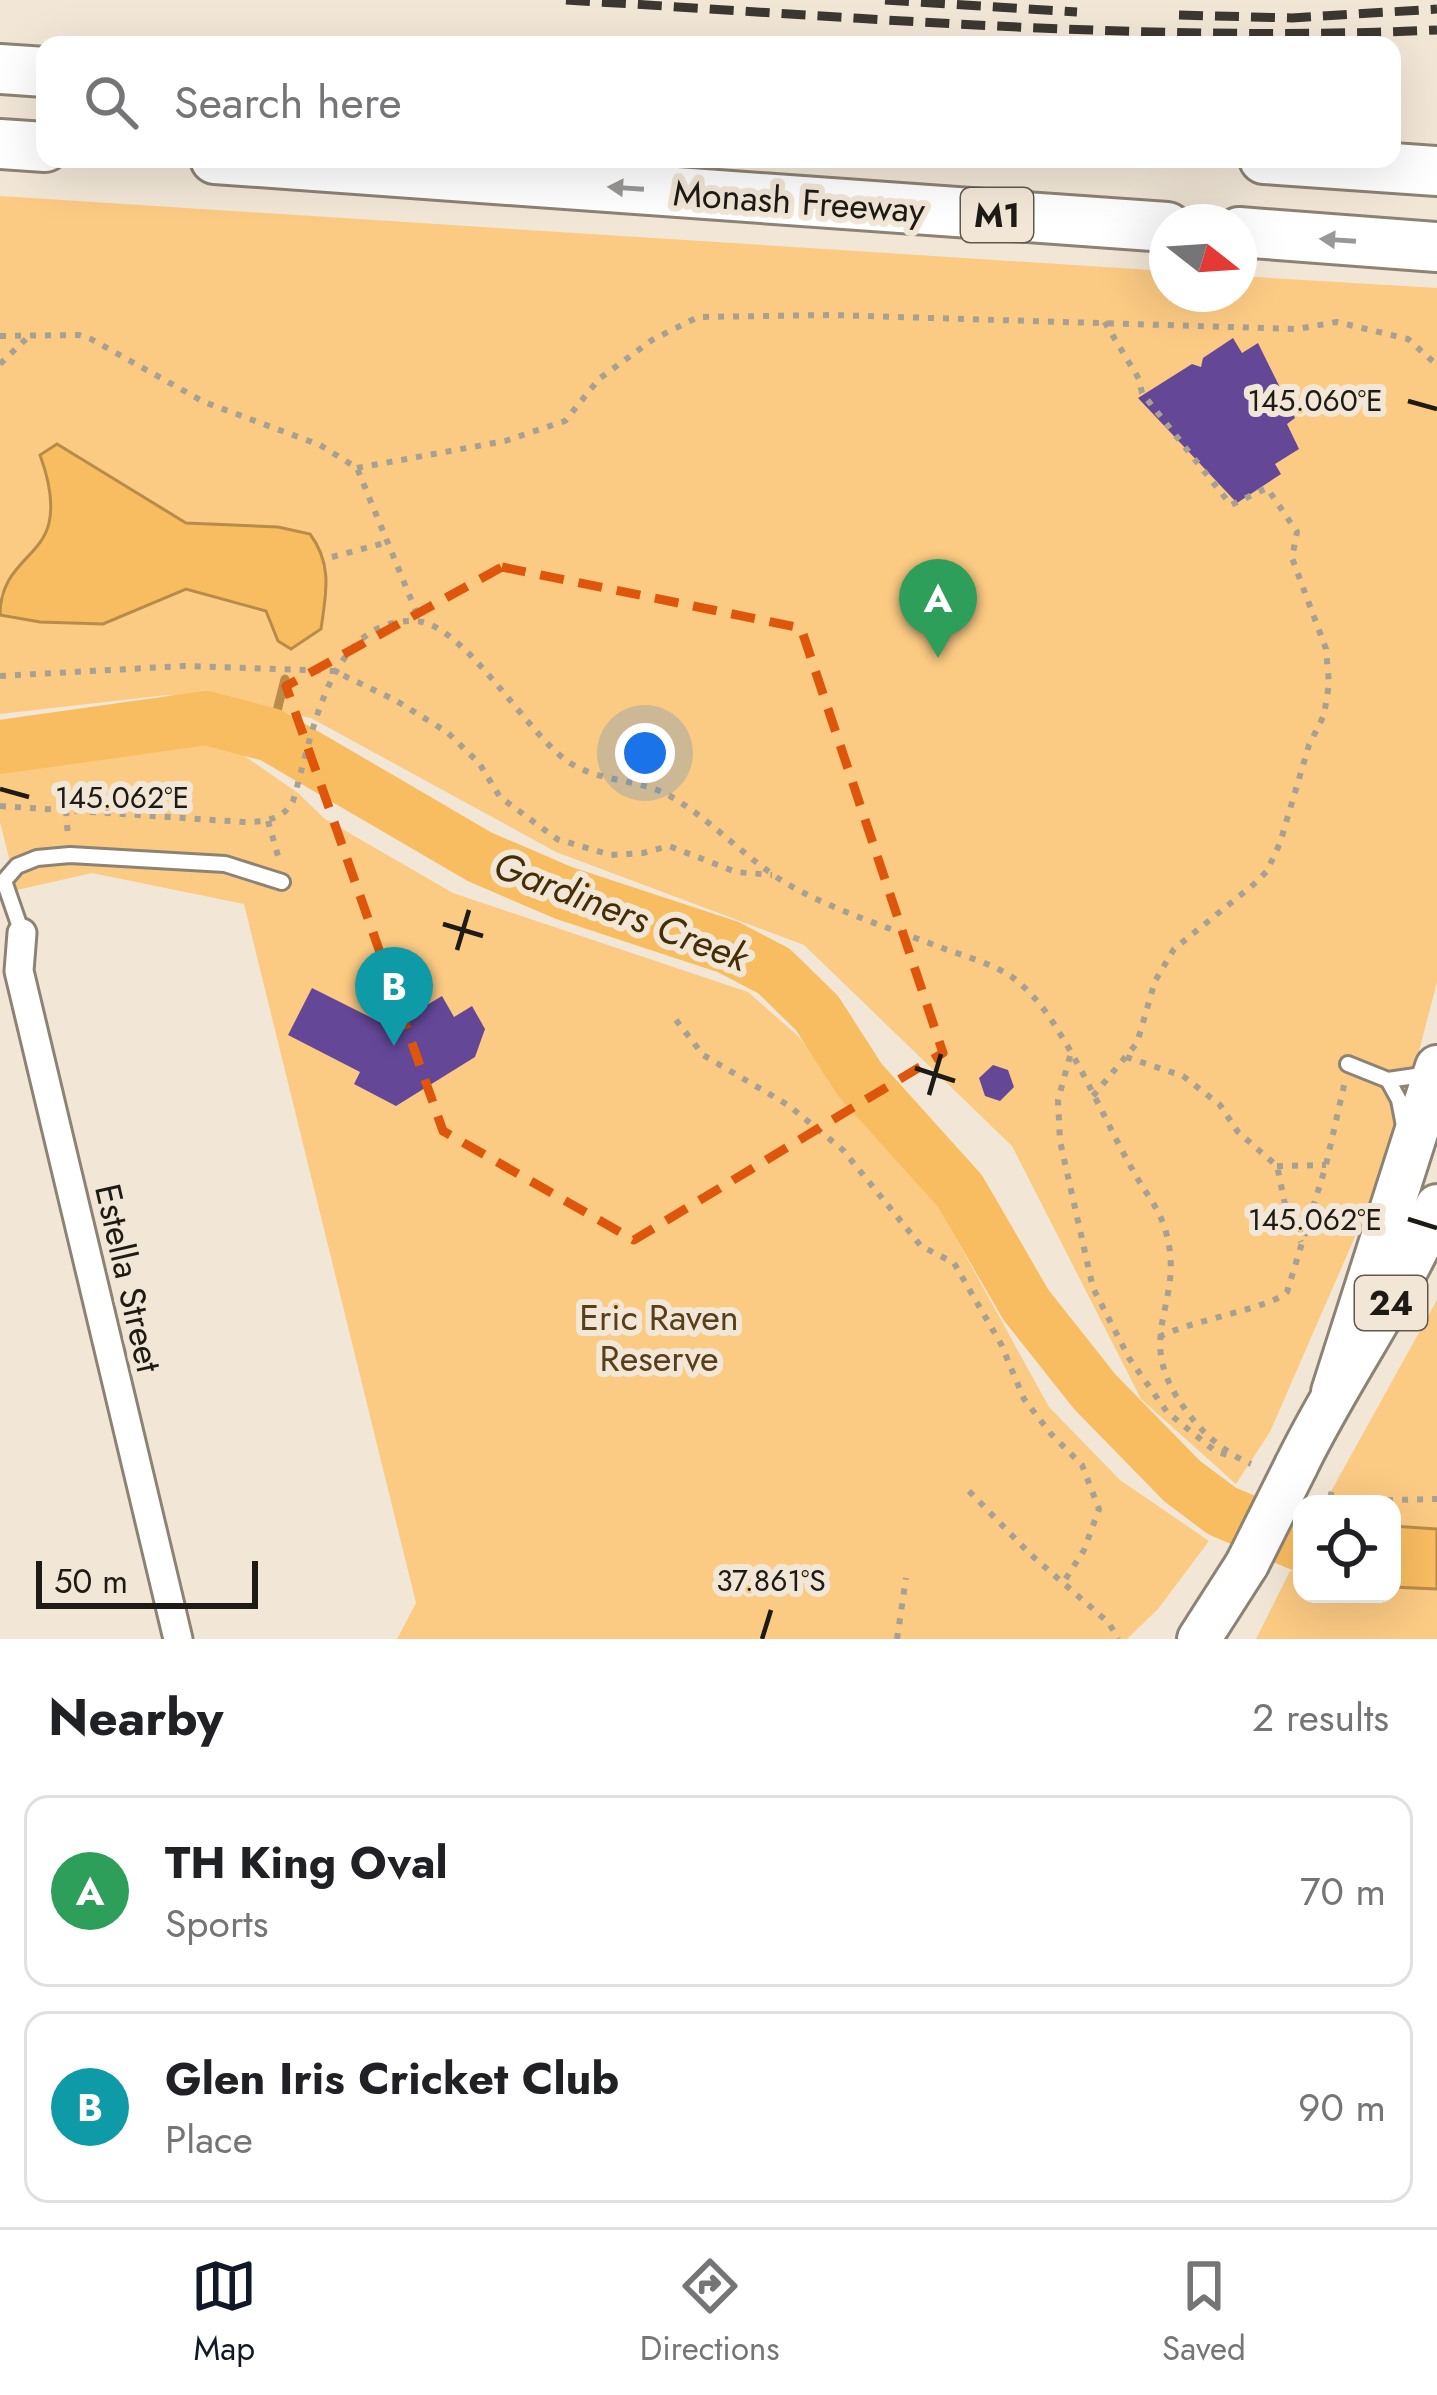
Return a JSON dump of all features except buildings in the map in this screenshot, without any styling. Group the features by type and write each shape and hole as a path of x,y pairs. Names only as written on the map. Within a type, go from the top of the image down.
{"highway":[{"path":"0,69 36,71"},
{"path":"0,144 36,146"},
{"name":"Monash Freeway","path":"341,168 1149,226"},
{"path":"1394,168 1437,171"},
{"path":"1257,233 1437,247"}],"main road":[{"name":"24","path":"1333,1392 1436,1070"},
{"name":"24","path":"1198,1639 1240,1574 1333,1392 1391,1303 1437,1206"}],"street":[{"name":"Estella Street","path":"22,933 19,971 178,1639"},
{"path":"1227,1639 1240,1574"}],"lane":[{"path":"22,933 4,881 16,866 37,858 70,855 225,864 282,882"},
{"path":"1348,1064 1388,1080 1436,1070"},
{"path":"1388,1080 1399,1100 1409,1154"}],"path":[{"path":"357,468 505,441 565,422 599,379 652,340 698,316 1297,328 1336,322 1408,339 1437,364"},
{"path":"1094,1096 1137,1043 1155,981 1174,949 1267,871 1328,700 1326,649 1292,558 1297,532 1267,488 1231,505 1142,393 1139,379 1104,321"},
{"path":"0,336 79,335 91,339 204,402 320,445 357,468 420,621 458,643 568,761 590,773 668,795 772,875 820,900 1001,970 1035,999 1071,1054 1166,1229 1170,1251 1160,1337 1163,1376 1192,1419 1240,1459"},
{"path":"0,364 29,337"},
{"path":"332,557 388,542"},
{"path":"0,806 268,821 293,801 328,686 348,650 388,626 420,621"},
{"path":"0,676 184,666 334,671 447,732 478,764 500,797 557,839 611,855 669,846 736,872 772,875"},
{"path":"268,821 279,850 282,882"},
{"path":"676,1020 703,1055 788,1105 843,1150 921,1246 954,1263 1001,1344 1024,1399 1082,1465 1099,1509 1084,1550 1063,1582"},
{"path":"1071,1054 1058,1100 1060,1141 1093,1288 1129,1358 1167,1412 1216,1450 1251,1463"},
{"path":"1126,1057 1183,1076 1220,1105 1238,1132 1277,1166 1286,1209 1301,1243"},
{"path":"1160,1337 1210,1316 1281,1299 1287,1292 1346,1081"},
{"path":"1277,1166 1326,1165"},
{"path":"969,1491 1109,1623 1118,1639"},
{"path":"1328,1494 1355,1501 1437,1498"},
{"path":"897,1639 906,1578"}],"highlighted area":[{"path":"502,567 801,628 943,1053 634,1240 443,1131 286,686"}],"green space":[{"path":"0,196 1149,270 1149,312 1257,312 1257,277 1437,288 1437,982 1394,1147 1270,1432 1236,1484 1141,1399 1012,1146 804,945 556,852 311,718 221,699 167,695 0,714"},
{"name":"Eric Raven Reserve","path":"192,739 243,755 298,793 325,819 453,893 748,992 798,1036 936,1202 1049,1407 1120,1480 1209,1541 1158,1609 1127,1639 397,1639 416,1603 244,904 92,873 17,890 0,822 0,774"},
{"path":"1437,1300 1437,1529 1401,1527 1401,1495 1329,1495"},
{"path":"1290,1571 1293,1603 1401,1603 1401,1587 1437,1589 1437,1639 1256,1639"}],"shaded area":[{"path":"57,444 186,523 278,527 310,534 325,568 321,629 291,649 278,641 266,611 186,589 103,624 0,615 7,584 49,523 50,497 40,455"},
{"path":"1401,1527 1437,1529 1437,1589 1401,1587"}],"waterway":[{"path":"271,735 285,679"},
{"name":"Gardiners Creek","path":"0,747 206,718 271,735 480,857 564,893 728,947 774,971 817,1013 860,1080 960,1191 1026,1305 1095,1392 1182,1481 1222,1511 1293,1541"}],"railway":[{"path":"566,0 1110,31 1437,30"},
{"path":"885,0 1077,12"},
{"path":"1179,15 1292,18 1437,9"}],"place":[{"name":"TH King Oval","path":"938,658"},
{"name":"Glen Iris Cricket Club","path":"394,1046"}]}
